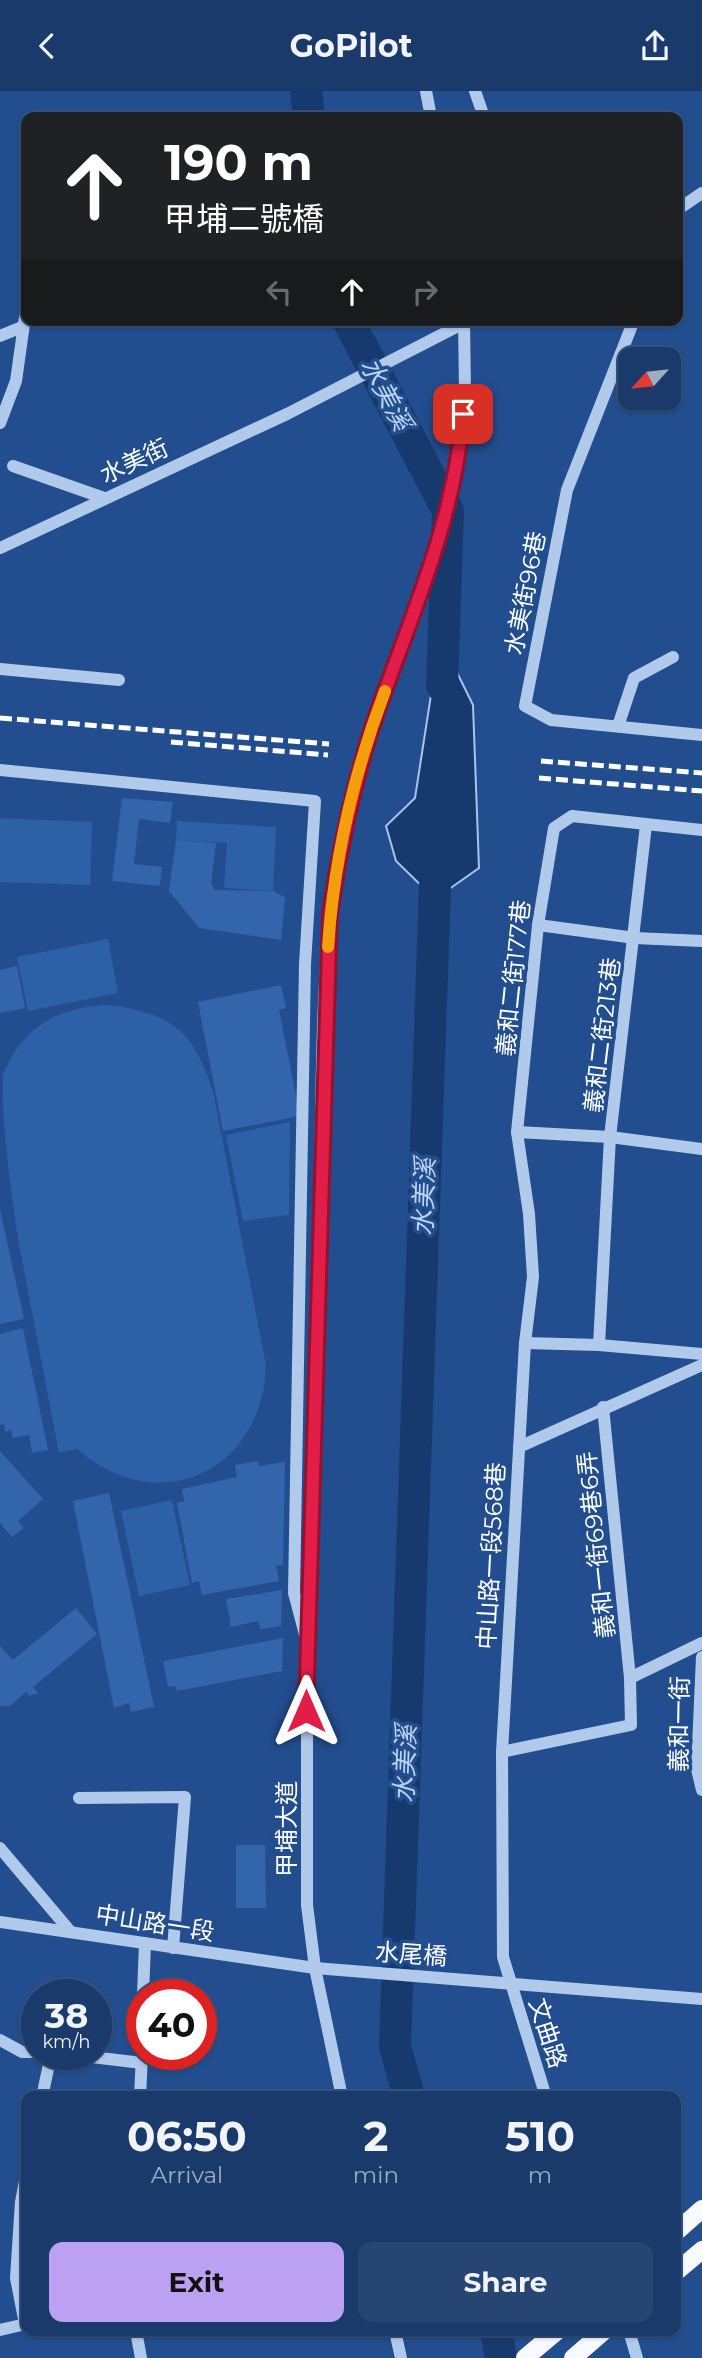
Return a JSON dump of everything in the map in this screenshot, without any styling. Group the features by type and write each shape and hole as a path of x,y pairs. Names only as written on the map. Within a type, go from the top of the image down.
{"main road":[{"path":"681,2228 702,2209"},
{"path":"681,2268 702,2251"},
{"path":"525,2358 552,2336"},
{"path":"573,2358 598,2336"}],"street":[{"path":"426,91 430,112"},
{"path":"475,91 482,112"},
{"path":"683,206 702,193"},
{"name":"水美街","path":"0,548 287,414 457,326"},
{"name":"甲埔大道","path":"341,2091 315,1969 307,1905 307,1642 328,953 336,874 355,786 368,740 429,575 448,509 461,436 466,326"},
{"name":"水美街96巷","path":"632,326 567,490 525,706 551,720 702,735"},
{"path":"0,336 22,327 16,381 0,423"},
{"path":"13,466 104,498"},
{"path":"618,726 634,678 673,657"},
{"path":"0,669 120,680"},
{"path":"0,769 315,801 304,964 294,1593 307,1642"},
{"name":"義和二街177巷","path":"517,1132 538,925 554,828 572,816 646,825"},
{"path":"646,825 702,830"},
{"name":"義和二街213巷","path":"598,1345 610,1137 646,825"},
{"name":"義和二街213巷","path":"538,925 635,938"},
{"path":"635,938 702,941"},
{"path":"517,1132 610,1137 702,1149"},
{"name":"中山路一段568巷","path":"510,1982 503,1957 502,1752 525,1343 533,1277 529,1214 517,1132"},
{"path":"525,1343 598,1345 702,1354"},
{"path":"519,1447 603,1407 702,1365"},
{"name":"義和一街69巷6弄","path":"502,1752 631,1725 630,1678 603,1407"},
{"path":"630,1678 702,1643"},
{"name":"義和一街","path":"702,1657 697,1769 702,1790"},
{"path":"79,1798 185,1797 173,1948"},
{"name":"中山路一段","path":"0,1848 70,1931 342,1971"},
{"path":"0,1922 70,1931"},
{"path":"144,1979 145,1943"},
{"name":"水尾橋","path":"342,1971 510,1982"},
{"path":"510,1982 702,1999"},
{"name":"文曲路","path":"510,1982 544,2091"},
{"path":"0,2040 21,2051"},
{"path":"44,2091 48,2070"},
{"path":"140,2091 141,2070"},
{"path":"21,2202 16,2278 21,2301"},
{"path":"0,2330 21,2325"},
{"path":"137,2336 141,2358"},
{"path":"396,2336 401,2358"},
{"path":"630,2336 637,2358"}],"shaded area":[{"path":"443,644 473,705 479,868 435,899 396,861 386,826 415,798 433,682"},
{"path":"0,818 92,822 90,885 0,882"},
{"path":"177,821 276,827 273,891 224,888 227,843 176,840"},
{"path":"108,939 118,993 28,1011 17,957"},
{"path":"111,1005 150,1014 178,1029 197,1053 205,1070 213,1091 266,1365 260,1402 247,1433 226,1457 201,1474 172,1482 140,1481 108,1470 77,1449 59,1453 19,1246 12,1196 3,1093 3,1075 11,1058 33,1031 60,1014 75,1009"},
{"path":"290,1122 289,1215 243,1221 226,1135"},
{"path":"172,1500 190,1585 139,1596 121,1511"}],"building":[{"path":"122,798 173,802 170,823 139,819 134,864 162,867 160,886 112,881"},
{"path":"176,840 216,843 211,883 215,890 273,891 285,897 281,940 199,928 169,891"},
{"path":"17,966 25,1008 0,1013 0,970"},
{"path":"281,985 286,1008 279,1010 300,1116 223,1131 198,1002"},
{"path":"0,1209 24,1319 0,1324"},
{"path":"23,1328 48,1450 32,1453 29,1435 13,1438 11,1430 5,1432 4,1424 0,1425 0,1334"},
{"path":"0,1451 43,1499 18,1521 24,1528 12,1537 0,1523"},
{"path":"258,1461 259,1466 285,1462 283,1565 276,1566 279,1581 202,1595 199,1581 192,1583 177,1503 184,1501 182,1489 237,1477 235,1465"},
{"path":"109,1493 154,1707 131,1712 129,1703 114,1708 73,1501"},
{"path":"282,1590 281,1626 260,1629 258,1621 231,1627 226,1599"},
{"path":"76,1608 97,1634 33,1687 38,1693 29,1696 26,1692 10,1706 0,1706 0,1646 13,1660"},
{"path":"283,1638 282,1671 177,1691 175,1686 168,1687 163,1661"},
{"path":"236,1845 265,1845 266,1908 236,1908"}],"waterway":[{"name":"水美溪","path":"306,91 308,112"},
{"name":"水美溪","path":"351,326 448,511 442,686"},
{"name":"水美溪","path":"407,2091 395,2046 436,857"},
{"name":"水美溪","path":"497,2336 501,2358"}],"railway":[{"path":"0,718 329,744"},
{"path":"171,742 328,755"},
{"path":"541,761 702,773"},
{"path":"539,778 702,791"}],"slow traffic":[{"path":"328,947 336,874 355,786 385,691"}],"route":[{"path":"306,1711 330,914 355,786 368,740 429,575 448,509 456,475 463,414"}]}
